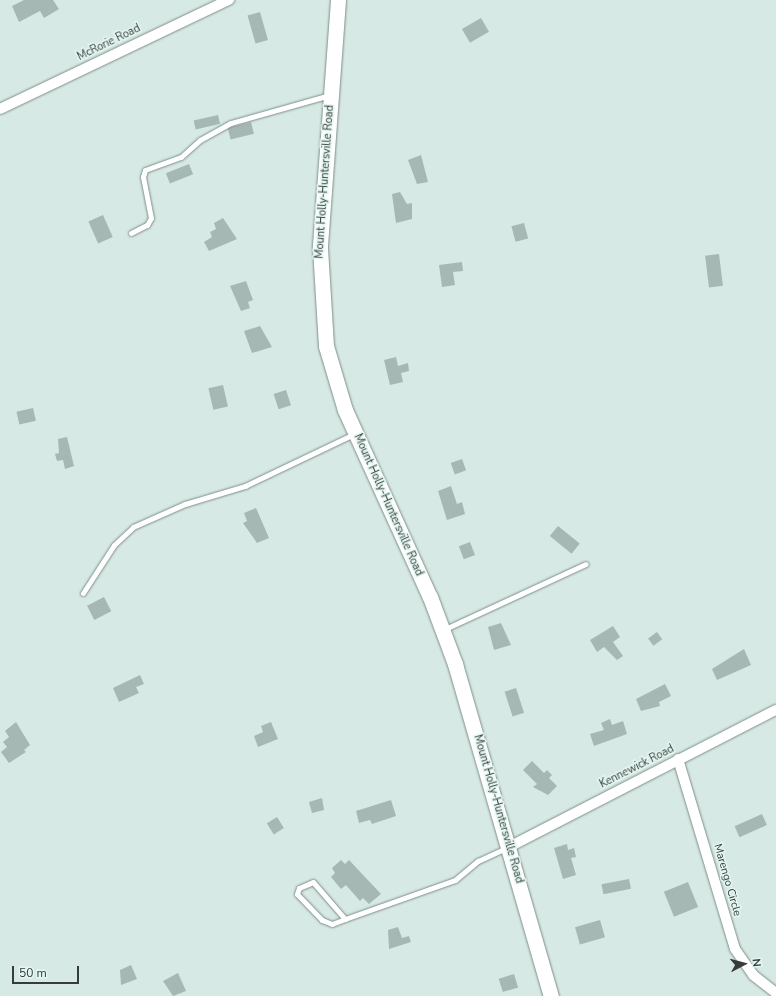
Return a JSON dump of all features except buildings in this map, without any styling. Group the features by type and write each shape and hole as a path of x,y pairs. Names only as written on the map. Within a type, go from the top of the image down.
{"main road":[{"name":"Mount Holly-Huntersville Road","path":"338,0 320,248 321,311 333,374 355,434 442,630 463,688 550,995"}],"street":[{"name":"McRorie Road","path":"0,109 229,0"},
{"name":"Kennewick Road","path":"509,847 776,710"},
{"name":"Marengo Circle","path":"678,760 735,949 753,975 776,993"}],"lane":[{"path":"131,233 147,226 151,218 143,177 145,170 181,157 200,140 231,123 331,94"},
{"path":"83,594 114,545 132,528 185,504 245,486 355,434"},
{"path":"442,630 586,564"},
{"path":"345,919 313,882 299,888 298,894 322,920 332,924 455,880 478,861 509,847"}]}
